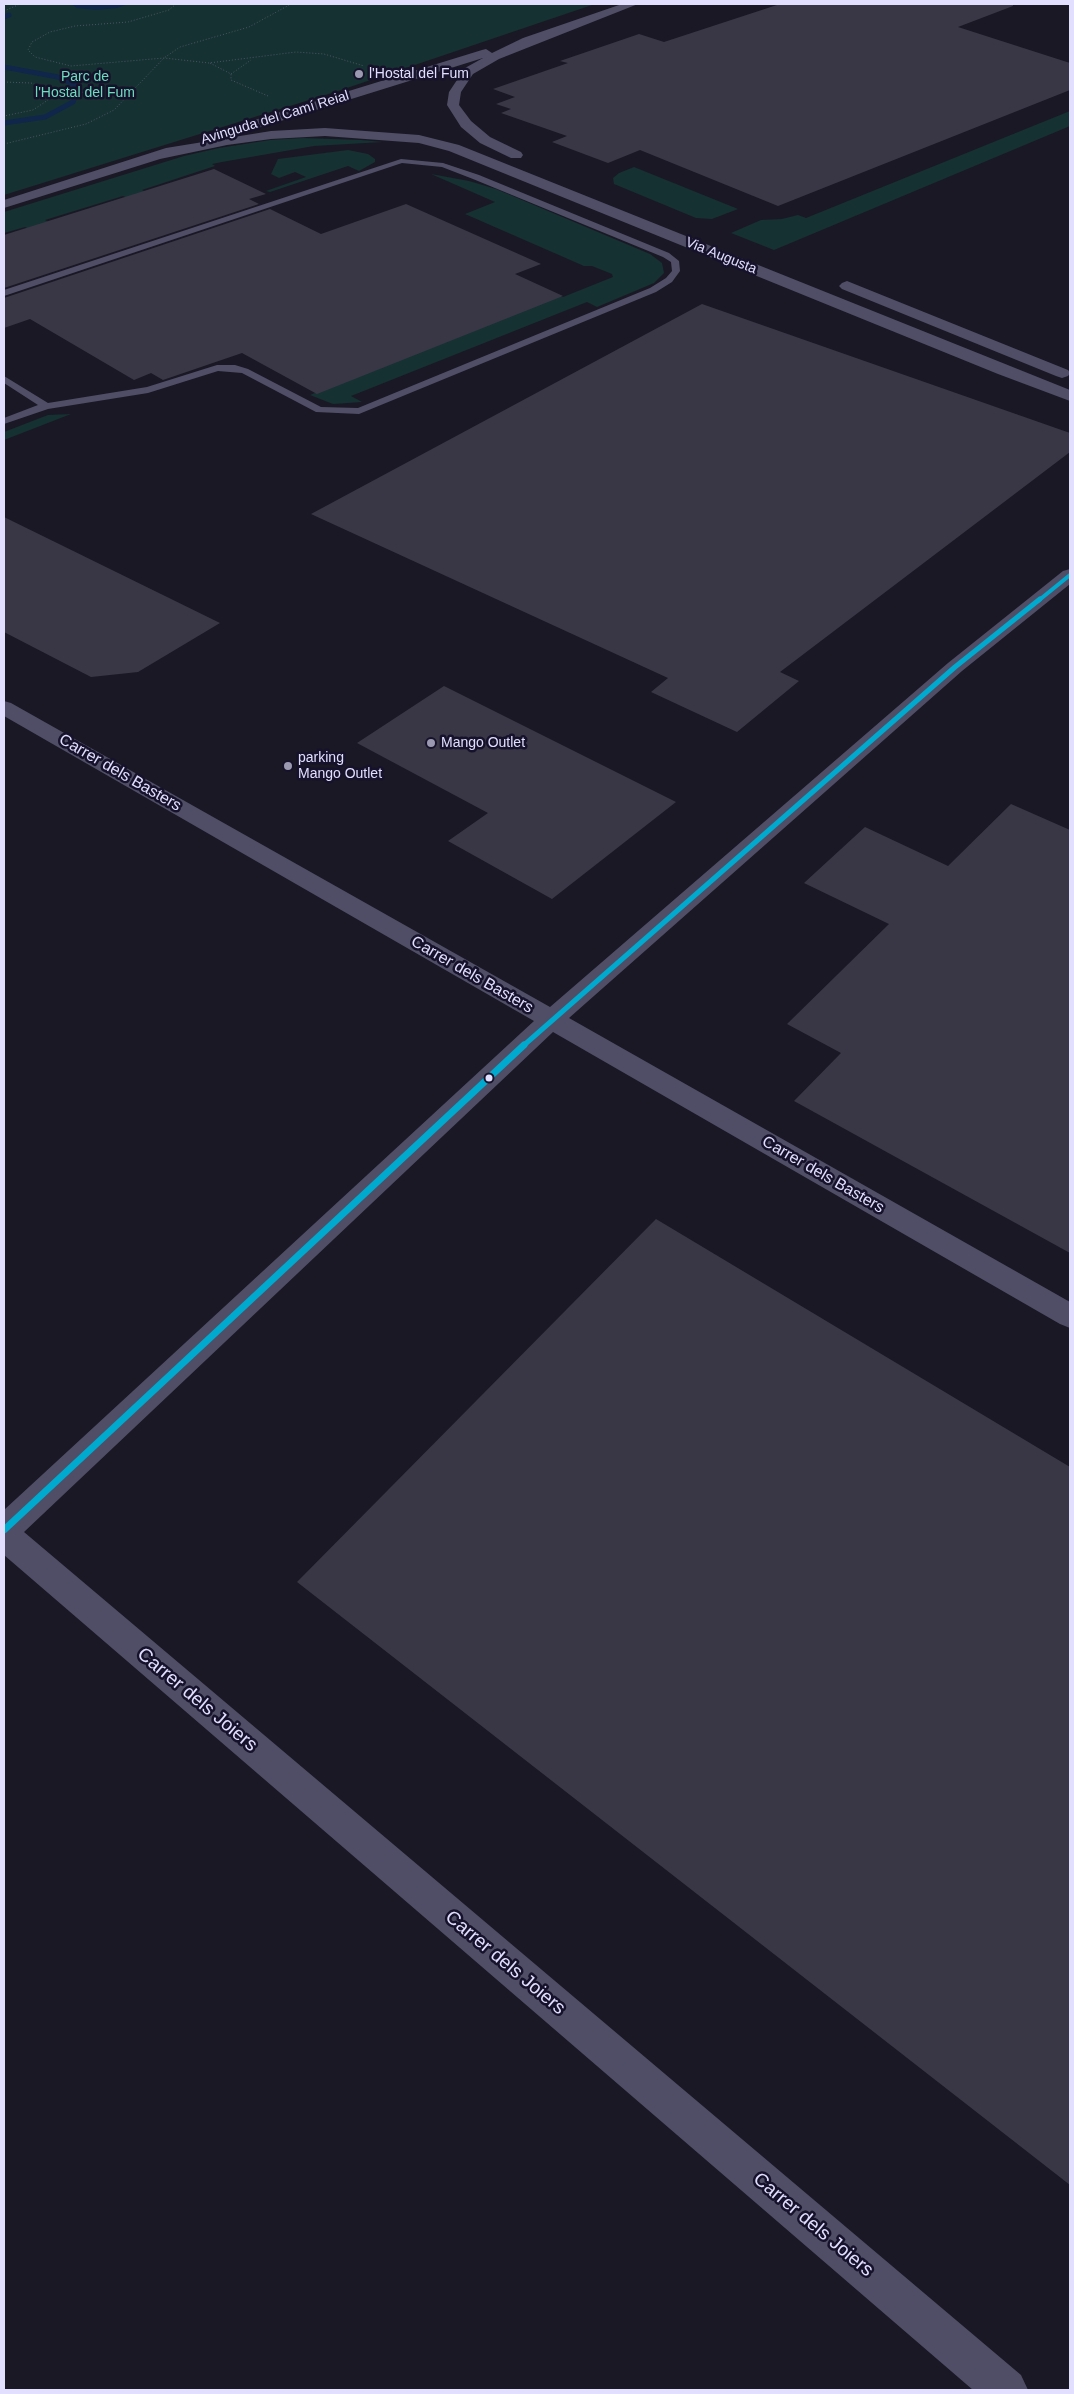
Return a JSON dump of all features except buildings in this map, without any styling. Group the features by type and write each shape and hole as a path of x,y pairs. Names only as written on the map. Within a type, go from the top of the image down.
{"street":[{"name":"Avinguda del Camí Reial","path":"4,204 544,35 632,4"},
{"path":"529,160 485,140 446,106 470,70 495,56 544,35"},
{"path":"345,96 407,90"},
{"name":"Via Augusta","path":"345,96 328,110 327,118 343,127 368,135 410,126"},
{"name":"Via Augusta","path":"154,156 271,135 325,132 419,139 454,148 1070,396"},
{"path":"829,279 1070,376"},
{"path":"4,1530 551,1020 955,667 1070,574"},
{"name":"Carrer dels Basters","path":"4,707 1070,1316"},
{"name":"Carrer dels Joiers","path":"4,1535 1006,2390"}],"lane":[{"path":"4,293 401,161 443,165 476,177 666,255 675,261 676,271 669,280 653,290 359,411 320,410 309,406 245,371 235,368 217,368 148,390 46,406 4,421"},
{"path":"4,379 46,406"}],"path":[{"path":"4,10 20,4"},
{"path":"176,4 169,10 128,22 75,26 50,32 32,42 28,50 35,57 71,66 164,58 209,63 238,61 296,52 324,54 368,67"},
{"path":"4,144 86,124 114,110 164,58 180,47 248,27 286,9 291,4"},
{"path":"231,74 248,61 263,56"},
{"path":"209,63 231,74"},
{"path":"231,74 231,80 276,99"},
{"path":"4,82 31,83 50,90 48,100 33,110 4,116"},
{"path":"49,95 135,88"}],"green space":[{"name":"Parc de l'Hostal del Fum","path":"4,4 595,4 338,91 4,195"},
{"path":"1070,111 1070,126 774,250 731,233 761,220 782,219 798,215 806,218"},
{"path":"303,138 383,142 314,146 212,164 215,166 142,190 166,202 147,208 123,196 45,220 68,233 48,239 25,227 4,233 4,212 184,156 270,140"},
{"path":"348,150 368,154 375,159 375,162 359,171 348,166 270,192 266,191 306,177 295,172 279,178 271,174 278,159"},
{"path":"634,167 738,209 712,219 696,218 614,184 613,178 619,173"},
{"path":"431,174 469,181 496,189 650,254 662,263 664,273 654,283 597,307 587,302 351,396 362,402 333,404 310,395 552,297 563,297 613,277 612,274 592,266 584,266 465,214 495,202"},
{"path":"71,414 4,440 4,432 48,415"}],"water":[{"path":"71,4 129,4 117,8 96,10 77,8"}],"waterway":[{"path":"4,17 9,15"},
{"path":"4,67 58,77 79,87 73,102 45,117 4,123"}],"transit line":[{"path":"4,1530 551,1020 955,667 1070,575"}],"place":[{"name":"l'Hostal del Fum","path":"359,74"},
{"name":"Mango Outlet","path":"431,743"},
{"name":"parking Mango Outlet","path":"288,766"}]}
